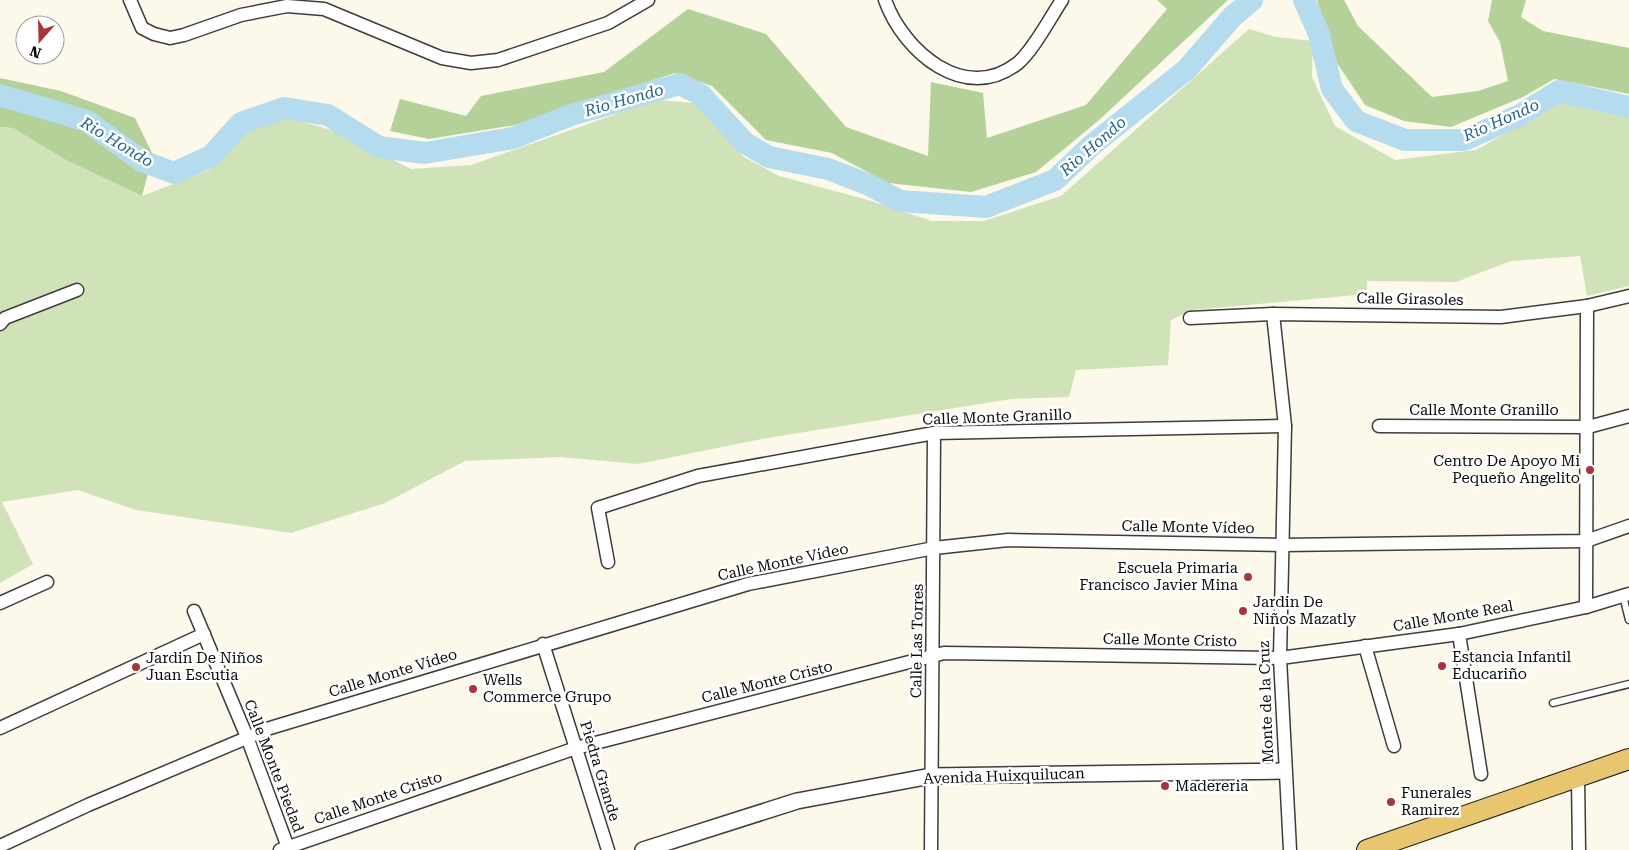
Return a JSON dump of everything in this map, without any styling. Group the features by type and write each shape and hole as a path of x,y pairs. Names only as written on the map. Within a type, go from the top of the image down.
{"main road":[{"path":"1367,850 1629,759"}],"street":[{"path":"130,0 142,28 154,34 170,38 184,36 241,15 287,6 324,9 442,58 471,63 498,60 608,23 648,0"},
{"path":"885,0 891,17 911,46 938,67 967,77 995,76 1019,62 1062,0"},
{"path":"0,324 5,318 77,290"},
{"name":"Calle Girasoles","path":"1190,318 1273,314 1501,317 1588,306 1629,296"},
{"path":"1586,607 1588,306"},
{"name":"Monte de la Cruz","path":"1273,314 1285,426 1280,658 1284,771 1290,850"},
{"name":"Calle Monte Granillo","path":"1379,426 1588,427 1629,416"},
{"name":"Calle Monte Granillo","path":"608,562 598,508 698,476 934,433 1285,426"},
{"name":"Calle Las Torres","path":"931,850 934,433"},
{"name":"Calle Monte Vídeo","path":"0,846 88,805 270,728 543,644 748,584 934,548 1008,540 1283,545 1586,541 1629,526"},
{"path":"0,603 47,582"},
{"name":"Calle Monte Real","path":"1280,658 1458,634 1586,607 1626,595"},
{"name":"Calle Monte Piedad","path":"194,611 247,737 285,849"},
{"path":"0,728 204,634"},
{"path":"1458,634 1481,774"},
{"name":"Piedra Grande","path":"543,644 608,850"},
{"path":"1364,646 1394,746"},
{"name":"Calle Monte Cristo","path":"285,849 576,748 944,653 1280,658"},
{"name":"Avenida Huixquilucan","path":"643,850 797,801 932,776 1284,771"},
{"path":"1578,778 1579,850"}],"lane":[{"path":"1626,595 1629,620"},
{"path":"1553,703 1629,684"}],"green space":[{"path":"1157,0 1228,0 1098,121 1036,172 971,192 888,183 832,153 766,140 712,86 675,73 515,125 429,139 390,131 400,99 466,116 481,96 604,72 688,9 766,34 846,127 928,156 931,82 983,93 987,138 1086,105 1167,9"},
{"path":"1317,0 1344,0 1358,26 1432,97 1478,91 1508,81 1500,42 1488,21 1492,0 1526,0 1521,17 1543,31 1629,48 1629,94 1554,79 1523,97 1451,127 1404,121 1365,105 1337,63"},
{"path":"1249,29 1276,37 1313,41 1312,77 1335,126 1395,160 1476,150 1562,101 1629,114 1629,286 1587,296 1580,256 1511,261 1456,282 1367,281 1367,294 1193,310 1171,320 1168,365 1076,370 1069,397 1011,399 767,438 638,464 560,457 465,461 385,503 291,533 136,510 78,490 2,502 33,564 0,583 0,127 13,128 64,159 142,196 209,170 246,127 290,118 338,132 411,169 471,165 656,100 697,103 744,157 779,176 868,200 932,221 984,221 1061,196"},
{"path":"0,78 61,91 135,118 153,155 142,196 64,159 13,128 0,127"}],"waterway":[{"name":"Rio Hondo","path":"0,95 87,121 142,161 174,173 211,156 241,123 284,108 328,115 379,147 425,153 513,138 571,115 680,84 701,95 745,143 769,157 828,169 867,184 900,201 986,207 1055,180 1092,145 1187,69 1232,17 1252,0"},
{"name":"Rio Hondo","path":"1304,0 1319,34 1332,89 1356,121 1405,140 1464,140 1520,115 1559,91 1629,107"}],"place":[{"name":"Centro De Apoyo Mi Pequeño Angelito","path":"1590,470"},
{"name":"Escuela Primaria Francisco Javier Mina","path":"1248,577"},
{"name":"Jardin De Niños Mazatly","path":"1243,611"},
{"name":"Estancia Infantil Educariño","path":"1442,666"},
{"name":"Jardin De Niños Juan Escutia","path":"136,667"},
{"name":"Wells Commerce Grupo","path":"473,689"},
{"name":"Madereria","path":"1165,786"},
{"name":"Funerales Ramirez","path":"1391,802"}]}
